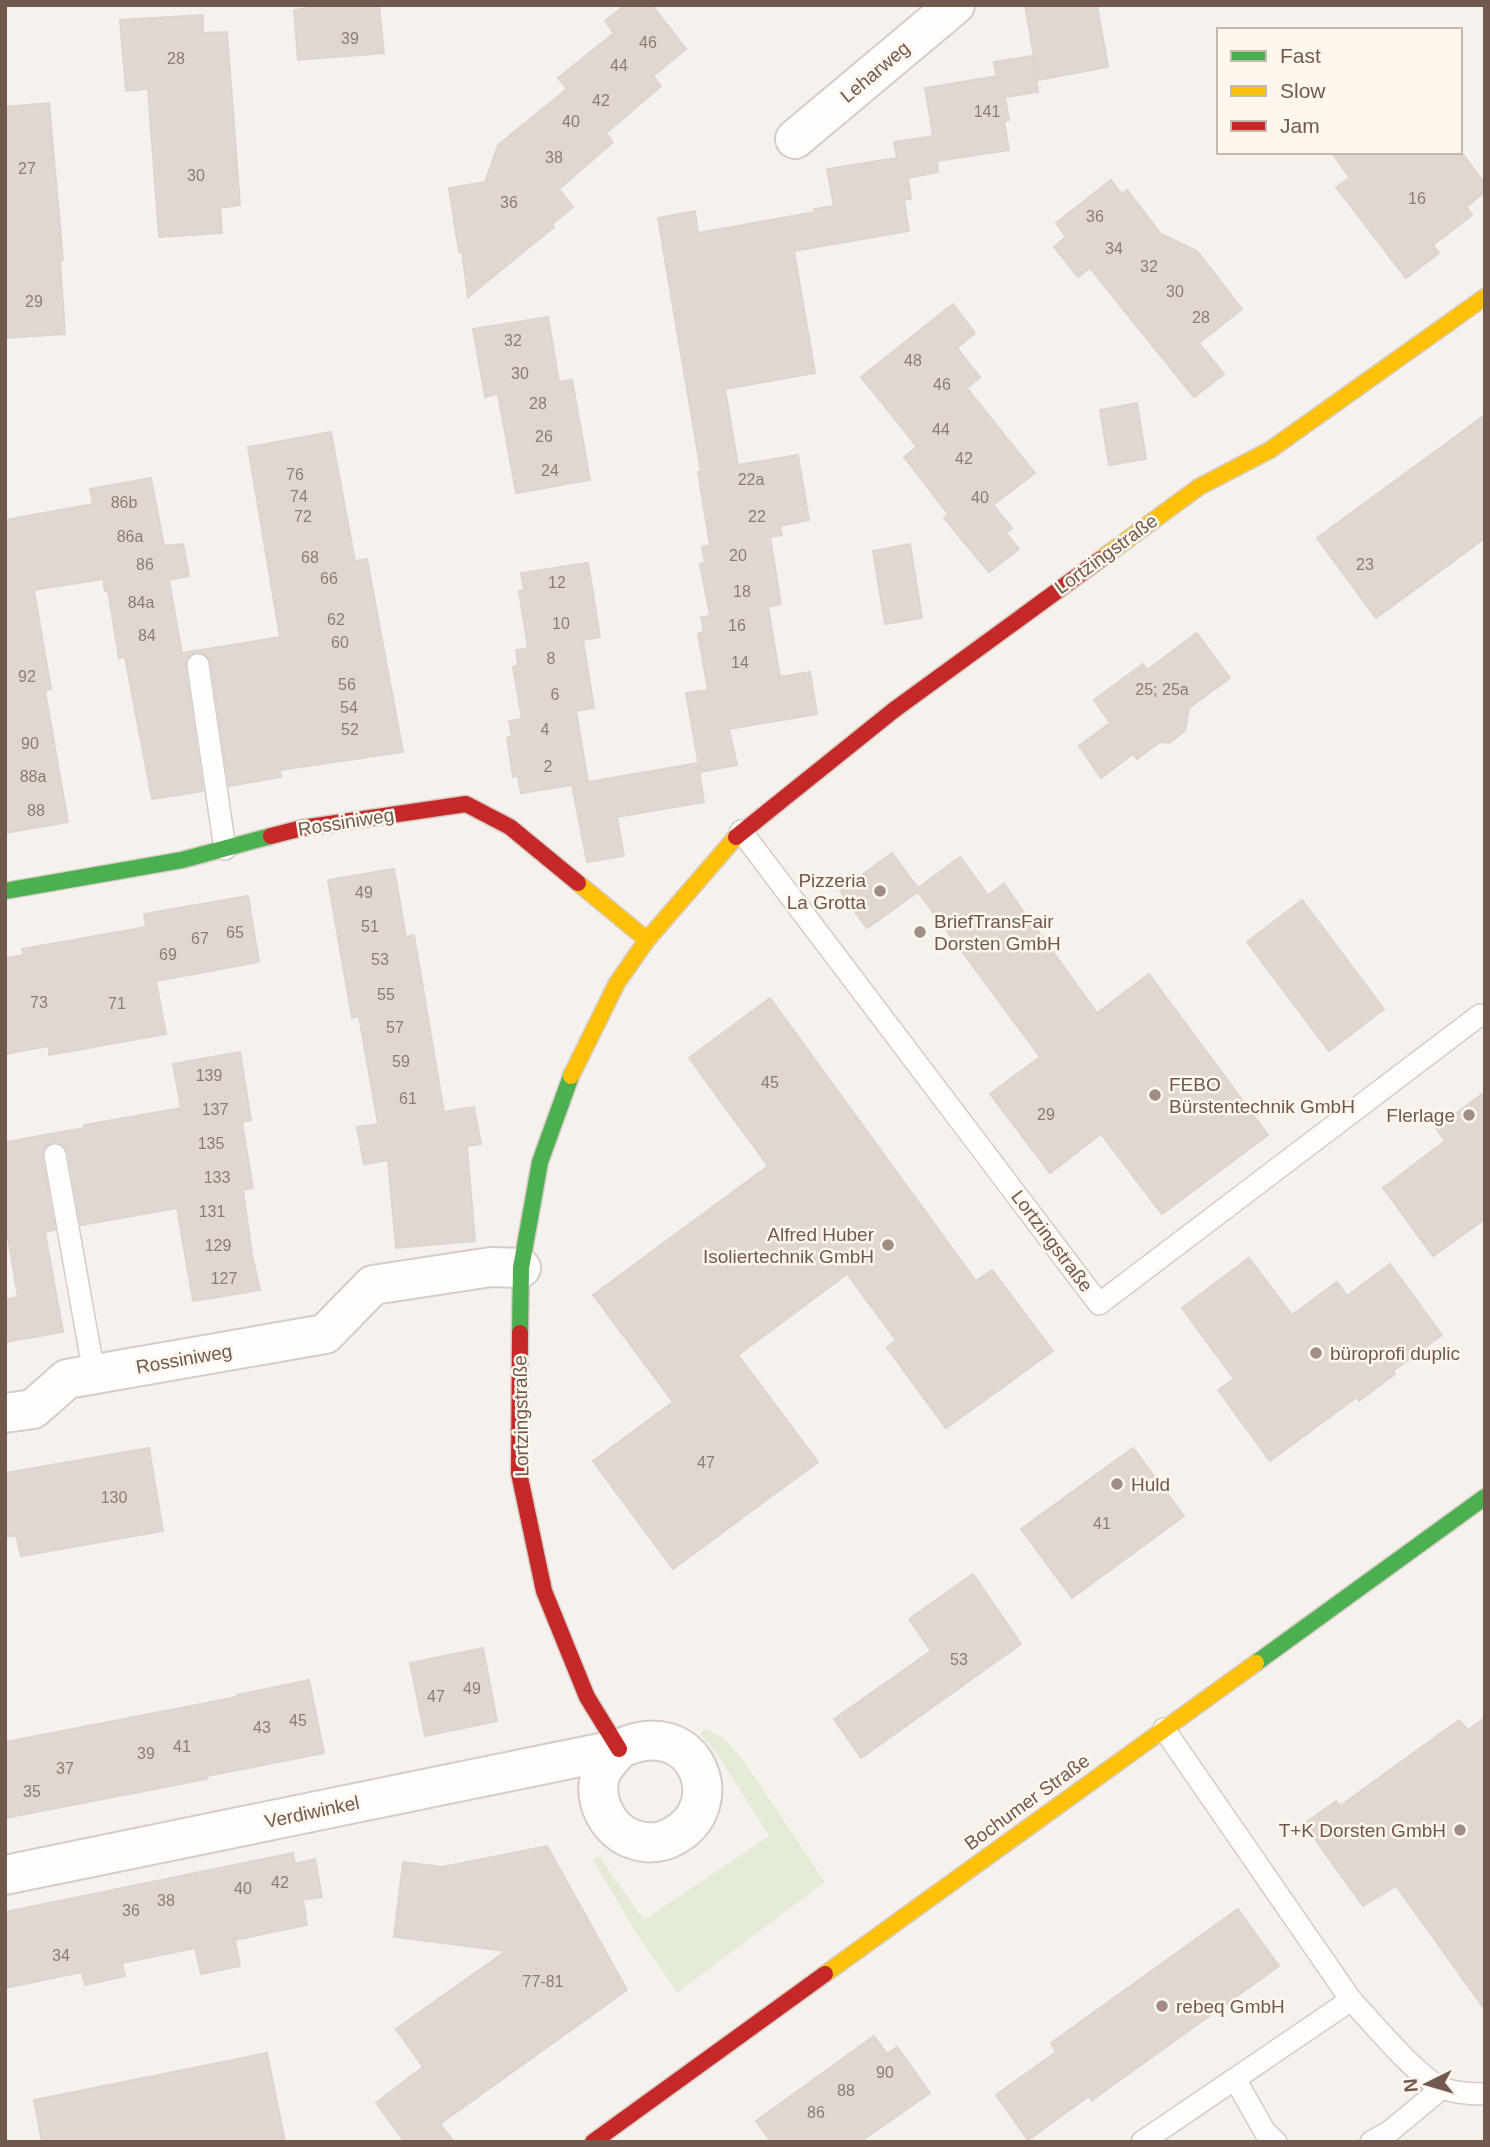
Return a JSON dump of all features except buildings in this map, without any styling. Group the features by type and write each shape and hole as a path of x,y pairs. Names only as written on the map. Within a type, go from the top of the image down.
{"street":[{"name":"Leharweg","path":"795,139 955,5"},
{"name":"Lortzingstraße","path":"619,1749 587,1697 544,1591 519,1473 521,1268 540,1162 575,1065 617,983 647,940 741,831 894,710 1199,487 1269,450 1485,297"},
{"name":"Rossiniweg","path":"5,891 182,860 302,828 466,804 510,827 647,940"},
{"name":"Rossiniweg","path":"5,1413 33,1409 68,1379 325,1334 373,1285 491,1266 521,1268"},
{"name":"Bochumer Straße","path":"593,2142 1485,1497"},
{"name":"Verdiwinkel","path":"5,1875 619,1749"}],"lane":[{"path":"198,665 225,849"},
{"name":"Lortzingstraße","path":"741,831 1099,1304 1480,1015"},
{"path":"55,1155 94,1374"},
{"path":"1164,1729 1351,2000 1420,2073 1441,2088 1469,2094 1485,2094"},
{"path":"1142,2142 1351,2000"},
{"path":"1235,2079 1265,2132 1276,2142"},
{"path":"1371,2142 1389,2132 1441,2088"}],"green space":[{"path":"705,1729 724,1738 743,1760 825,1882 677,1993 633,1928 593,1860 599,1856 644,1920 769,1836 718,1755 700,1734"}],"traffic: fast":[{"path":"5,891 182,860 271,836"},
{"path":"520,1333 521,1268 540,1162 571,1076"},
{"path":"1256,1663 1485,1497"}],"traffic: slow":[{"path":"1101,559 1199,487 1270,450 1485,297"},
{"path":"571,1076 617,983 647,940 736,837"},
{"path":"578,883 647,940"},
{"path":"825,1974 1256,1663"}],"traffic: jam":[{"path":"736,837 894,710 1101,559"},
{"path":"271,836 302,828 466,804 510,827 578,883"},
{"path":"520,1333 519,1473 544,1591 587,1697 619,1749"},
{"path":"593,2142 825,1974"}],"place":[{"name":"Pizzeria La Grotta","path":"880,891"},
{"name":"BriefTransFair Dorsten GmbH","path":"920,932"},
{"name":"FEBO Bürstentechnik GmbH","path":"1155,1095"},
{"name":"Flerlage","path":"1469,1115"},
{"name":"Alfred Huber Isoliertechnik GmbH","path":"888,1245"},
{"name":"büroprofi duplic","path":"1316,1353"},
{"name":"Huld","path":"1117,1484"},
{"name":"T+K Dorsten GmbH","path":"1460,1830"},
{"name":"rebeq GmbH","path":"1162,2006"}]}
